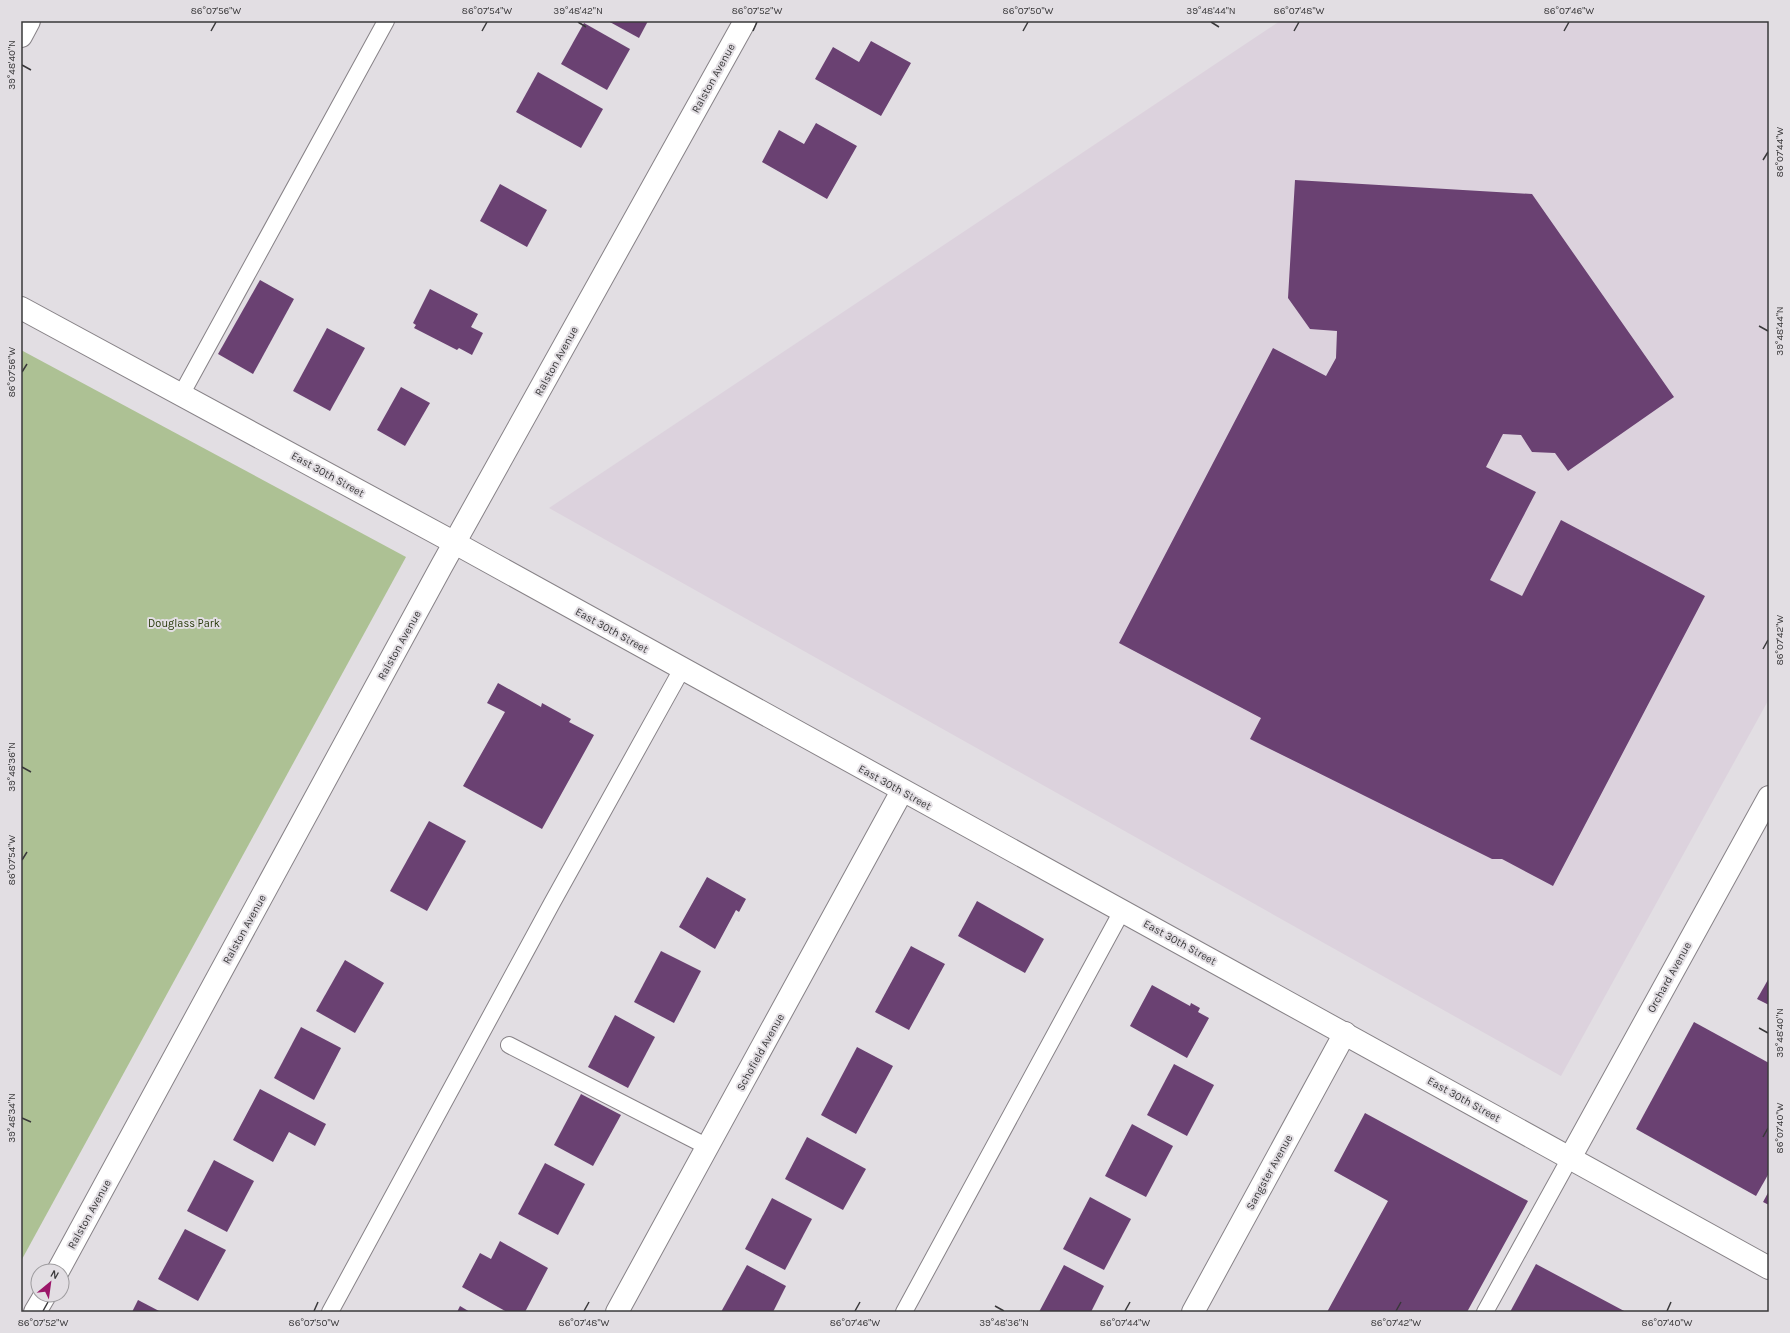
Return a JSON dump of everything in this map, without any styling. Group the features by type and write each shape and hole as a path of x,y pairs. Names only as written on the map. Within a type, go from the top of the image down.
{"street":[{"path":"21,36 29,21"},
{"name":"Ralston Avenue","path":"62,1263 455,543 745,21"},
{"name":"East 30th Street","path":"21,308 455,543 1769,1268"},
{"name":"Schofield Avenue","path":"618,1312 902,791"},
{"name":"Orchard Avenue","path":"1570,1158 1769,797"},
{"name":"Sangster Avenue","path":"1193,1312 1345,1033"},
{"path":"35,1312 40,1303"}],"lane":[{"path":"181,394 386,21"},
{"path":"330,1312 552,903 682,669"},
{"path":"904,1312 1122,911"},
{"path":"509,1045 708,1147"},
{"path":"1485,1312 1570,1158"}],"shaded area":[{"path":"1280,21 1769,21 1769,699 1561,1076 549,508"}],"green space":[{"name":"Douglass Park","path":"21,350 406,557 21,1261"}],"building":[{"path":"608,21 648,21 639,38"},
{"path":"584,23 630,49 607,90 561,64"},
{"path":"871,41 911,63 881,116 815,79 833,47 859,62"},
{"path":"538,72 603,109 581,148 516,112"},
{"path":"816,123 857,146 827,199 762,162 779,130 804,144"},
{"path":"1295,180 1532,194 1674,397 1568,471 1555,453 1532,452 1521,435 1503,434 1486,467 1536,492 1490,580 1522,596 1561,520 1705,596 1553,886 1502,859 1492,859 1250,739 1261,718 1119,643 1273,348 1326,376 1336,358 1337,331 1310,329 1288,298"},
{"path":"500,184 547,210 527,247 480,221"},
{"path":"260,280 294,299 253,374 218,354"},
{"path":"430,289 478,314 471,327 483,333 472,355 459,348 457,350 414,328 416,325 413,323"},
{"path":"327,328 365,348 330,411 293,391"},
{"path":"401,387 430,403 405,446 377,430"},
{"path":"498,683 541,707 542,703 571,719 569,722 594,735 542,829 463,786 505,712 487,703"},
{"path":"429,821 466,841 427,911 390,891"},
{"path":"707,877 746,899 739,912 736,910 715,949 679,927"},
{"path":"977,901 1044,939 1025,973 958,936"},
{"path":"911,946 945,964 909,1030 875,1012"},
{"path":"661,951 701,971 674,1023 634,1002"},
{"path":"345,960 384,983 355,1033 316,1011"},
{"path":"1769,978 1769,1005 1757,999"},
{"path":"1152,985 1190,1006 1191,1003 1200,1008 1198,1012 1209,1018 1187,1058 1130,1026"},
{"path":"615,1015 655,1037 628,1088 588,1067"},
{"path":"1694,1022 1769,1063 1769,1173 1756,1196 1636,1129"},
{"path":"301,1027 341,1048 314,1100 274,1078"},
{"path":"857,1047 893,1066 856,1134 821,1115"},
{"path":"1174,1064 1214,1085 1187,1136 1147,1115"},
{"path":"260,1089 326,1124 315,1146 289,1132 273,1162 233,1140"},
{"path":"581,1094 621,1115 593,1166 554,1145"},
{"path":"1365,1113 1528,1201 1467,1312 1327,1312 1388,1201 1334,1171"},
{"path":"1132,1124 1173,1146 1146,1197 1105,1176"},
{"path":"807,1137 866,1169 843,1210 785,1179"},
{"path":"214,1160 254,1181 227,1232 187,1211"},
{"path":"545,1163 585,1184 558,1235 518,1214"},
{"path":"1769,1191 1769,1205 1763,1202"},
{"path":"1090,1197 1131,1219 1104,1270 1063,1249"},
{"path":"772,1198 812,1219 785,1270 745,1249"},
{"path":"185,1229 226,1250 198,1301 158,1279"},
{"path":"500,1241 548,1268 525,1312 507,1312 462,1287 480,1253 491,1259"},
{"path":"1536,1264 1626,1312 1510,1312"},
{"path":"747,1265 786,1286 773,1312 721,1312"},
{"path":"1064,1265 1104,1286 1091,1312 1039,1312"},
{"path":"138,1300 161,1312 132,1312"},
{"path":"460,1306 470,1312 457,1312"}]}
